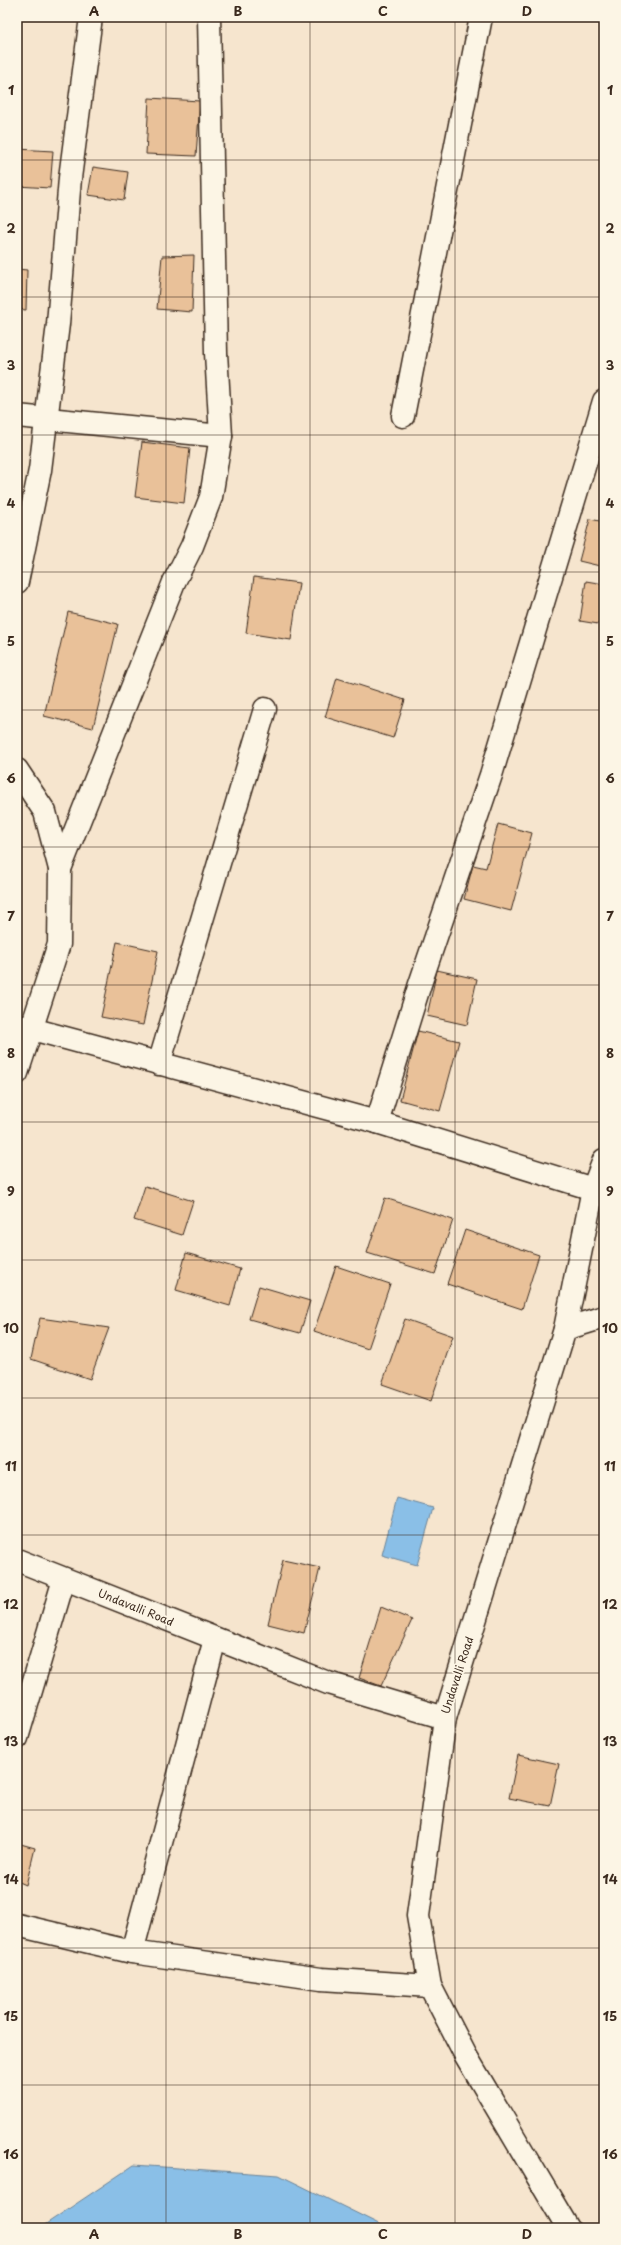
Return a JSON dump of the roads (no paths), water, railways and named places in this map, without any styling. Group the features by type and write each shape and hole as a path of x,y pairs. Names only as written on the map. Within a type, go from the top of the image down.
{"street":[{"path":"17,582 40,470 58,324 70,178 91,17"},
{"path":"60,869 174,582 192,546 211,497 221,436 216,353 209,17"},
{"path":"403,416 481,17"},
{"path":"377,1122 420,984 491,775 604,401"},
{"path":"17,416 46,421 221,436"},
{"path":"160,1064 265,709"},
{"path":"17,770 45,812 60,869 59,944 25,1027 17,1073"},
{"path":"25,1027 377,1122 593,1189"},
{"name":"Undavalli Road","path":"17,1560 328,1683 445,1718 565,1329 593,1189 604,1160"},
{"path":"565,1329 604,1317"},
{"path":"17,1738 64,1579"},
{"path":"132,1952 215,1639"},
{"path":"445,1718 418,1916 430,1986 466,2056 568,2228"},
{"path":"17,1925 132,1952 321,1979 430,1986"}],"water":[{"path":"397,1498 433,1508 417,1565 382,1555"},
{"path":"134,2165 279,2175 387,2228 40,2228"}]}
